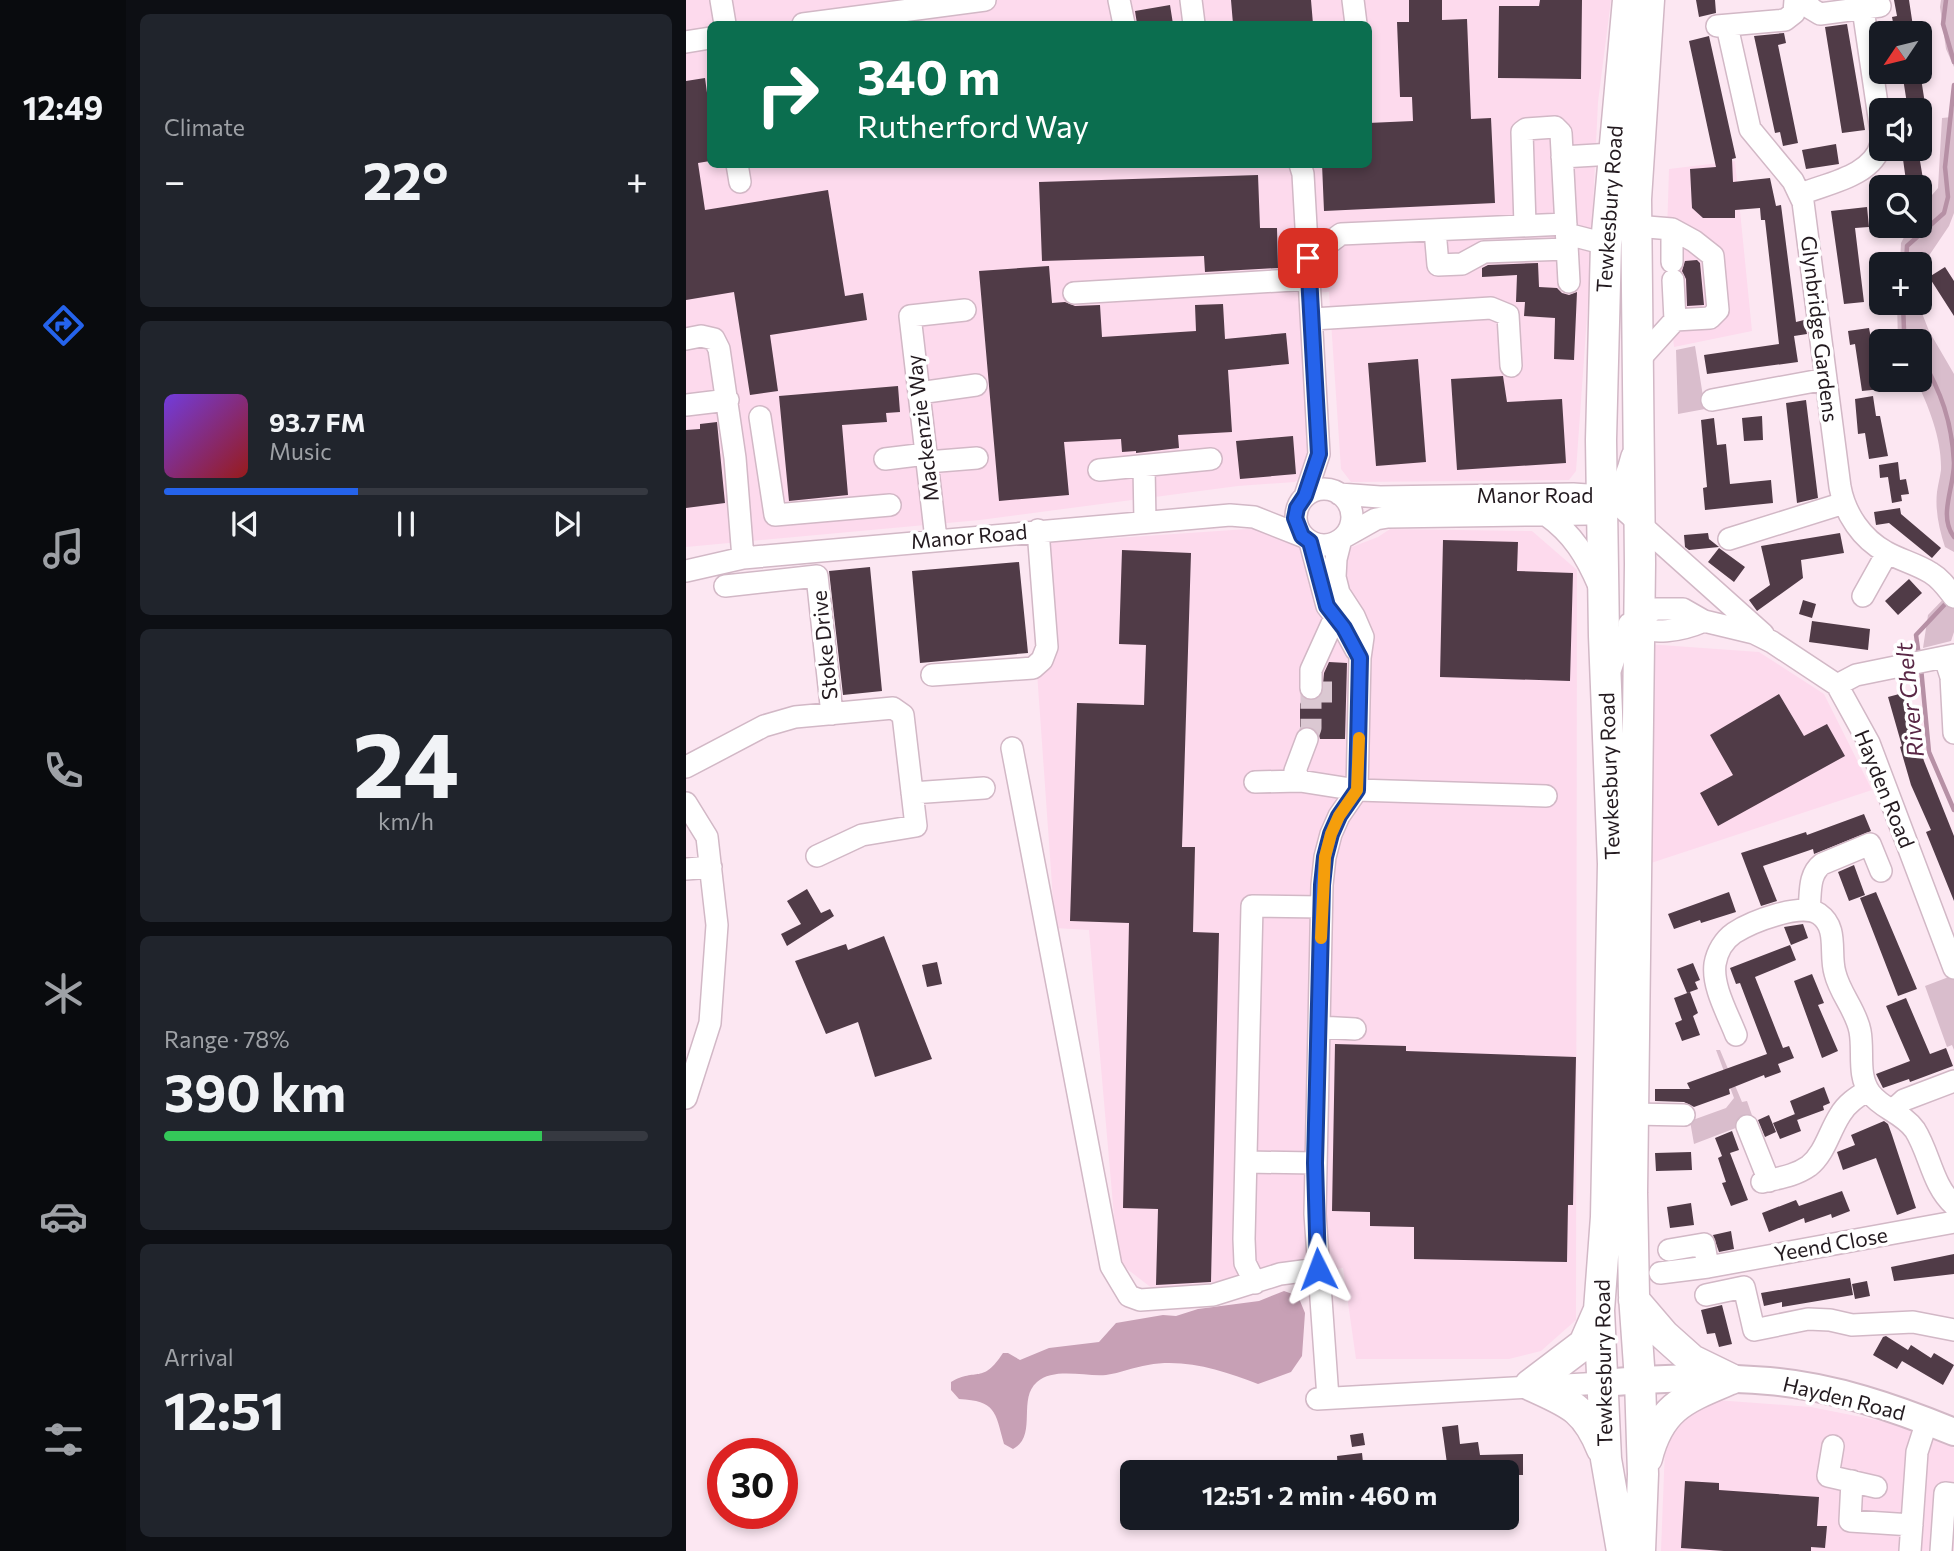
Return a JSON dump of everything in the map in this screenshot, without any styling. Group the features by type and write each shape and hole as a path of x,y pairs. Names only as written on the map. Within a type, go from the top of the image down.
{"highway":[{"name":"Tewkesbury Road","path":"1628,0 1606,244 1604,597 1613,919 1606,1217 1599,1310 1606,1459 1628,1550"},
{"name":"Tewkesbury Road","path":"1628,1550 1643,1474 1634,1300 1632,1193 1638,871 1639,521 1635,226 1649,0"},
{"path":"1602,1383 1615,1372 1619,1364 1620,1226 1632,1193"},
{"path":"1634,1300 1664,1335 1692,1360 1731,1379"},
{"path":"1599,1310 1584,1344 1530,1385 1565,1401 1582,1413 1593,1428 1606,1459"},
{"path":"1643,1474 1653,1437 1668,1414 1684,1399 1731,1379"},
{"path":"1628,1550 1621,1402 1640,1380"}],"main road":[{"name":"Hayden Road","path":"1602,1383 1640,1380 1771,1381 1809,1387 1884,1406 1954,1432"}],"street":[{"path":"721,0 724,21"},
{"path":"851,21 946,15 985,0"},
{"path":"1119,0 1123,21"},
{"path":"1191,0 1194,21"},
{"path":"1353,0 1356,21"},
{"path":"1812,7 1840,13 1872,7 1879,98"},
{"name":"Glynbridge Gardens","path":"1792,9 1751,24 1722,26 1750,130 1801,194 1844,503 1862,533 1887,553 1926,570 1948,589"},
{"path":"686,42 707,38"},
{"path":"1525,225 1522,132 1527,128 1558,128 1561,133 1563,157 1569,282"},
{"path":"1563,157 1613,154"},
{"path":"1801,194 1862,170 1874,161"},
{"path":"1302,169 1319,454 1295,518 1306,539 1322,594 1360,658"},
{"path":"1074,293 1309,269 1341,234 1525,225 1606,244"},
{"path":"1635,226 1672,229 1695,241 1713,256 1718,310 1710,318 1675,320 1637,362"},
{"path":"1672,229 1675,320"},
{"path":"1435,230 1438,265 1462,264 1484,252 1567,236"},
{"path":"1313,319 1491,307 1508,315 1511,366"},
{"name":"Mackenzie Way","path":"936,540 910,316 965,310"},
{"path":"686,339 701,336 713,339 719,349 728,400 743,558"},
{"path":"1712,400 1826,379"},
{"path":"919,393 976,385"},
{"path":"686,405 728,400"},
{"path":"760,417 775,515 890,505"},
{"path":"1605,501 1627,478 1637,438"},
{"path":"1306,539 1326,545 1343,538 1349,531 1352,514 1345,499 1338,493 1319,454"},
{"path":"885,459 977,458"},
{"path":"1099,470 1211,459"},
{"path":"1144,466 1145,522"},
{"path":"1303,498 1321,489 1338,493"},
{"name":"Manor Road","path":"1338,493 1380,497 1573,494 1605,501 1639,521"},
{"name":"Manor Road","path":"1254,517 1303,498"},
{"name":"Manor Road","path":"1343,538 1376,519 1388,517 1582,515 1605,501"},
{"path":"1729,539 1844,503"},
{"name":"Manor Road","path":"686,571 743,558 1230,515 1254,517 1306,539"},
{"path":"1546,515 1578,544 1604,597 1618,616 1637,624 1615,652 1606,692"},
{"name":"Hayden Road","path":"1639,521 1772,642"},
{"path":"932,675 1033,668 1042,660 1047,646 1038,530"},
{"path":"1343,538 1335,577 1339,593 1354,616 1363,637 1360,658 1349,692 1357,790 1339,816 1331,834 1325,857 1321,907 1315,1163 1323,1399 1530,1385 1602,1383"},
{"path":"1863,596 1887,553"},
{"path":"1693,572 1702,591 1704,621"},
{"name":"Stoke Drive","path":"725,586 817,576 832,714"},
{"path":"1311,688 1311,670 1335,617"},
{"name":"Hayden Road","path":"1637,624 1686,629 1704,621 1754,633 1837,685 1869,743 1954,968"},
{"path":"1837,685 1856,675 1945,658 1951,677 1954,733"},
{"path":"686,767 764,726 795,717 893,708 903,715 916,826 862,835 817,856"},
{"path":"1300,781 1295,771 1307,739"},
{"path":"1012,748 1111,1266 1129,1296 1140,1300 1213,1295 1280,1274 1318,1269"},
{"path":"1255,782 1300,781 1357,790 1546,796"},
{"path":"912,793 984,788"},
{"path":"686,803 707,836 717,925 710,1023 686,1098"},
{"path":"1809,910 1811,879 1822,863 1870,844 1881,870"},
{"path":"686,869 710,867"},
{"path":"1255,1283 1245,1263 1252,906 1321,907"},
{"path":"1736,1035 1715,974 1721,947 1743,928 1788,911 1809,910 1825,920 1832,933 1834,970 1859,1028 1862,1071 1868,1090 1914,1130 1938,1186 1954,1205"},
{"path":"1319,1027 1355,1029"},
{"path":"1893,1110 1904,1100 1954,1081"},
{"path":"1747,1126 1766,1182 1801,1171 1816,1160 1840,1114 1848,1104 1868,1090"},
{"path":"1633,1114 1684,1115"},
{"path":"1246,1162 1315,1163"},
{"name":"Yeend Close","path":"1660,1273 1708,1267 1954,1222"},
{"path":"1669,1250 1704,1244 1708,1267"},
{"path":"1706,1295 1744,1287 1754,1330 1808,1319 1852,1325 1913,1322 1954,1330"},
{"path":"1910,1551 1917,1452 1927,1421"},
{"path":"1833,1446 1828,1476 1876,1487"},
{"path":"1852,1481 1850,1521 1912,1525"},
{"path":"1941,1551 1945,1493 1954,1494"}],"shaded area":[{"path":"686,0 1611,0 1598,102 1576,471 1569,480 1351,482 1341,469 1329,292 1298,293 1310,469 1295,482 1238,486 980,520 686,547"},
{"path":"1941,0 1954,0 1954,67 1946,49"},
{"path":"1954,103 1954,213 1949,226 1931,252 1901,252 1904,238 1932,238 1932,195 1938,188 1942,118 1952,117"},
{"path":"1735,161 1752,331 1674,347 1666,265 1669,169"},
{"path":"1897,315 1923,315 1928,329 1898,329"},
{"path":"1932,336 1954,374 1954,552 1945,547 1938,520 1937,492 1941,459 1922,392 1932,392"},
{"path":"1695,346 1705,409 1678,414 1676,350"},
{"path":"1262,528 1331,555 1378,537 1390,529 1532,531 1577,570 1576,1320 1541,1351 1509,1359 1356,1359 1343,1268 1153,1289 1118,1262 1089,930 1055,928 1028,544"},
{"path":"1954,588 1954,632 1951,641 1923,648 1928,615"},
{"path":"1647,644 1759,652 1824,694 1872,790 1648,864"},
{"path":"1954,975 1954,1050 1952,1045 1947,1047 1925,986"},
{"path":"1716,1050 1720,1050 1742,1102 1747,1101 1754,1121 1694,1144 1690,1121 1726,1108 1734,1098"},
{"path":"1284,1291 1298,1296 1305,1313 1302,1356 1291,1372 1258,1384 1218,1370 1176,1363 1148,1365 1106,1375 1061,1374 1044,1377 1031,1389 1024,1435 1013,1449 1004,1444 996,1416 987,1405 959,1399 951,1390 951,1382 990,1369 1003,1353 1020,1360 1049,1348 1099,1342 1116,1323 1163,1315 1176,1316 1198,1309 1259,1301"},
{"path":"1702,1399 1811,1407 1921,1429 1954,1448 1954,1551 1661,1551 1666,1422"}],"building":[{"path":"1231,0 1311,0 1313,21 1233,21"},
{"path":"1409,0 1442,0 1442,20 1467,19 1471,119 1491,118 1495,203 1324,211 1322,168 1372,168 1372,123 1413,121 1412,97 1400,97 1397,22 1409,22"},
{"path":"1540,0 1582,0 1581,79 1498,78 1499,6 1539,6"},
{"path":"1696,0 1715,0 1716,13 1699,17"},
{"path":"1894,0 1909,0 1912,21 1893,21 1892,17 1897,16"},
{"path":"1170,5 1173,21 1137,21 1135,11"},
{"path":"1847,24 1865,130 1842,133 1825,27"},
{"path":"1784,33 1786,43 1778,45 1798,143 1783,146 1780,132 1775,133 1754,36"},
{"path":"1709,36 1736,158 1732,159 1733,182 1770,178 1776,206 1781,205 1796,322 1804,320 1807,334 1794,336 1798,362 1707,374 1704,355 1779,344 1765,220 1761,220 1760,208 1735,210 1735,218 1703,218 1692,208 1690,169 1716,167 1689,41"},
{"path":"705,78 707,162 698,163 705,210 828,190 845,296 863,293 867,320 770,335 778,391 750,395 734,292 686,300 686,81"},
{"path":"1904,84 1922,84 1924,98 1906,98"},
{"path":"1836,144 1839,164 1806,169 1802,150"},
{"path":"1903,161 1920,161 1922,175 1905,175"},
{"path":"1258,175 1260,228 1277,228 1278,268 1205,272 1204,256 1042,261 1039,182"},
{"path":"1867,207 1869,227 1855,228 1864,302 1844,304 1831,211"},
{"path":"1697,260 1700,263 1704,305 1687,306 1686,279 1682,271 1685,261"},
{"path":"1538,263 1539,287 1557,288 1569,295 1577,292 1574,360 1554,359 1555,318 1524,316 1525,302 1516,302 1517,275 1482,277 1482,268 1488,265"},
{"path":"1049,266 1052,303 1100,305 1102,337 1196,331 1195,305 1223,304 1225,339 1286,333 1289,364 1228,370 1232,432 1178,435 1179,448 1136,453 1122,452 1121,439 1064,442 1069,495 999,501 979,271"},
{"path":"1945,267 1954,281 1954,316 1932,282 1932,275"},
{"path":"1869,328 1869,390 1862,391 1855,344 1850,345 1848,331"},
{"path":"1418,359 1426,462 1376,466 1368,363"},
{"path":"1503,376 1507,402 1562,399 1566,463 1457,470 1451,379"},
{"path":"898,386 900,412 886,413 887,422 842,425 848,495 789,501 779,396"},
{"path":"1873,396 1888,456 1869,459 1865,433 1858,434 1855,399"},
{"path":"1806,400 1818,498 1797,503 1786,403"},
{"path":"1762,416 1763,440 1744,441 1742,418"},
{"path":"1714,418 1717,445 1726,444 1730,484 1771,480 1773,503 1705,510 1703,488 1707,487 1701,420"},
{"path":"717,422 725,503 686,508 686,430 700,429 700,424"},
{"path":"1293,436 1296,474 1240,479 1236,441"},
{"path":"1898,462 1900,480 1906,479 1909,494 1901,495 1902,501 1892,503 1888,477 1880,478 1879,465"},
{"path":"1900,508 1901,514 1941,548 1932,558 1889,523 1876,525 1874,512"},
{"path":"1708,533 1709,539 1719,547 1689,550 1685,547 1684,535"},
{"path":"1840,533 1844,553 1801,560 1803,578 1757,611 1749,600 1770,585 1761,546"},
{"path":"1443,540 1518,542 1517,571 1573,573 1570,681 1440,677"},
{"path":"1719,548 1745,567 1734,582 1708,562"},
{"path":"1122,550 1191,553 1182,847 1195,847 1193,932 1219,933 1211,1282 1156,1285 1158,1209 1123,1208 1129,923 1070,921 1077,703 1144,705 1146,645 1119,644"},
{"path":"1019,562 1028,653 920,663 912,571"},
{"path":"870,567 882,691 843,695 829,571"},
{"path":"1909,579 1922,593 1898,615 1885,601"},
{"path":"1803,600 1816,604 1812,618 1799,614"},
{"path":"1812,621 1870,629 1868,650 1809,642"},
{"path":"1329,662 1347,663 1345,739 1320,739 1318,731 1312,727 1300,728 1300,704 1303,699 1312,701 1322,695 1324,673"},
{"path":"1903,693 1924,761 1954,836 1954,901 1926,832 1931,830 1911,785 1900,747 1902,746 1888,697"},
{"path":"1779,694 1804,736 1827,724 1845,756 1718,826 1700,793 1733,775 1710,735"},
{"path":"1864,814 1871,831 1814,854 1813,849 1763,866 1777,901 1761,906 1741,853 1806,832 1807,835"},
{"path":"1854,865 1865,895 1849,901 1838,872"},
{"path":"807,889 821,913 830,909 834,916 787,946 781,934 801,924 787,901"},
{"path":"1729,892 1736,912 1674,929 1668,914"},
{"path":"1876,892 1917,989 1898,996 1860,898"},
{"path":"1803,924 1808,938 1791,945 1784,927"},
{"path":"884,936 932,1059 875,1077 858,1022 826,1034 795,961 846,944 848,950"},
{"path":"1790,945 1796,960 1755,977 1783,1048 1789,1046 1794,1058 1778,1064 1781,1072 1765,1078 1764,1075 1729,1089 1730,1094 1694,1107 1684,1102 1655,1101 1655,1089 1690,1089 1687,1083 1767,1054 1740,983 1736,984 1730,968"},
{"path":"937,962 942,984 927,987 922,965"},
{"path":"1693,963 1700,980 1695,982 1698,989 1687,993 1677,969"},
{"path":"1812,974 1824,1003 1818,1005 1838,1051 1822,1058 1794,981"},
{"path":"1690,992 1698,1013 1693,1016 1700,1035 1682,1041 1675,1023 1682,1020 1674,998"},
{"path":"1906,998 1930,1054 1946,1048 1953,1066 1910,1082 1909,1079 1883,1088 1876,1074 1910,1061 1886,1006"},
{"path":"1335,1044 1406,1046 1406,1051 1576,1057 1573,1205 1568,1205 1567,1262 1414,1259 1414,1227 1370,1226 1370,1212 1332,1211"},
{"path":"1824,1087 1830,1103 1823,1106 1824,1110 1797,1120 1790,1101"},
{"path":"1795,1114 1801,1131 1780,1139 1773,1123"},
{"path":"1769,1115 1776,1132 1765,1137 1758,1120"},
{"path":"1884,1121 1888,1124 1916,1208 1897,1215 1876,1158 1843,1170 1837,1152 1855,1145 1851,1135"},
{"path":"1732,1131 1739,1150 1730,1153 1748,1200 1731,1206 1722,1183 1726,1182 1718,1158 1722,1156 1715,1138"},
{"path":"1691,1152 1692,1170 1656,1171 1655,1153"},
{"path":"1842,1191 1850,1211 1832,1218 1831,1214 1805,1223 1804,1218 1769,1232 1762,1213 1796,1200 1799,1206"},
{"path":"1691,1203 1694,1225 1670,1228 1667,1207"},
{"path":"1731,1231 1734,1249 1719,1252 1713,1235"},
{"path":"1954,1254 1954,1274 1894,1281 1891,1267"},
{"path":"1850,1278 1853,1295 1782,1307 1782,1302 1764,1306 1761,1293"},
{"path":"1867,1281 1870,1296 1855,1299 1852,1284"},
{"path":"1722,1305 1732,1344 1719,1347 1715,1333 1707,1334 1701,1310"},
{"path":"1886,1336 1908,1350 1911,1345 1931,1358 1934,1353 1954,1365 1943,1385 1902,1361 1897,1369 1873,1355"},
{"path":"1458,1425 1460,1444 1478,1442 1480,1455 1523,1454 1523,1475 1519,1475 1519,1460 1446,1460 1442,1427"},
{"path":"1363,1433 1365,1445 1352,1447 1350,1435"},
{"path":"1362,1453 1363,1460 1337,1460 1337,1456"},
{"path":"1685,1481 1719,1483 1719,1490 1819,1497 1817,1526 1827,1526 1825,1548 1811,1547 1811,1551 1724,1551 1681,1548"}],"waterway":[{"name":"River Chelt","path":"1946,0 1943,24 1954,62"},
{"name":"River Chelt","path":"1907,252 1907,246 1944,213 1948,197 1945,167 1954,85"},
{"name":"River Chelt","path":"1903,315 1904,329"},
{"name":"River Chelt","path":"1932,378 1951,434 1954,463 1947,520 1954,537"},
{"name":"River Chelt","path":"1919,656 1916,635 1948,601"},
{"name":"River Chelt","path":"1921,668 1929,752 1954,810"}],"tunnel":[{"path":"1307,739 1311,728 1311,688"},
{"path":"1311,692 1339,692"}],"slow traffic":[{"path":"1321,938 1325,857 1339,816 1357,790 1359,738"}],"route":[{"path":"1308,258 1319,454 1295,518 1302,536 1310,542 1327,606 1344,628 1360,658 1357,790 1339,816 1331,834 1322,885 1315,1163 1318,1269"}]}
